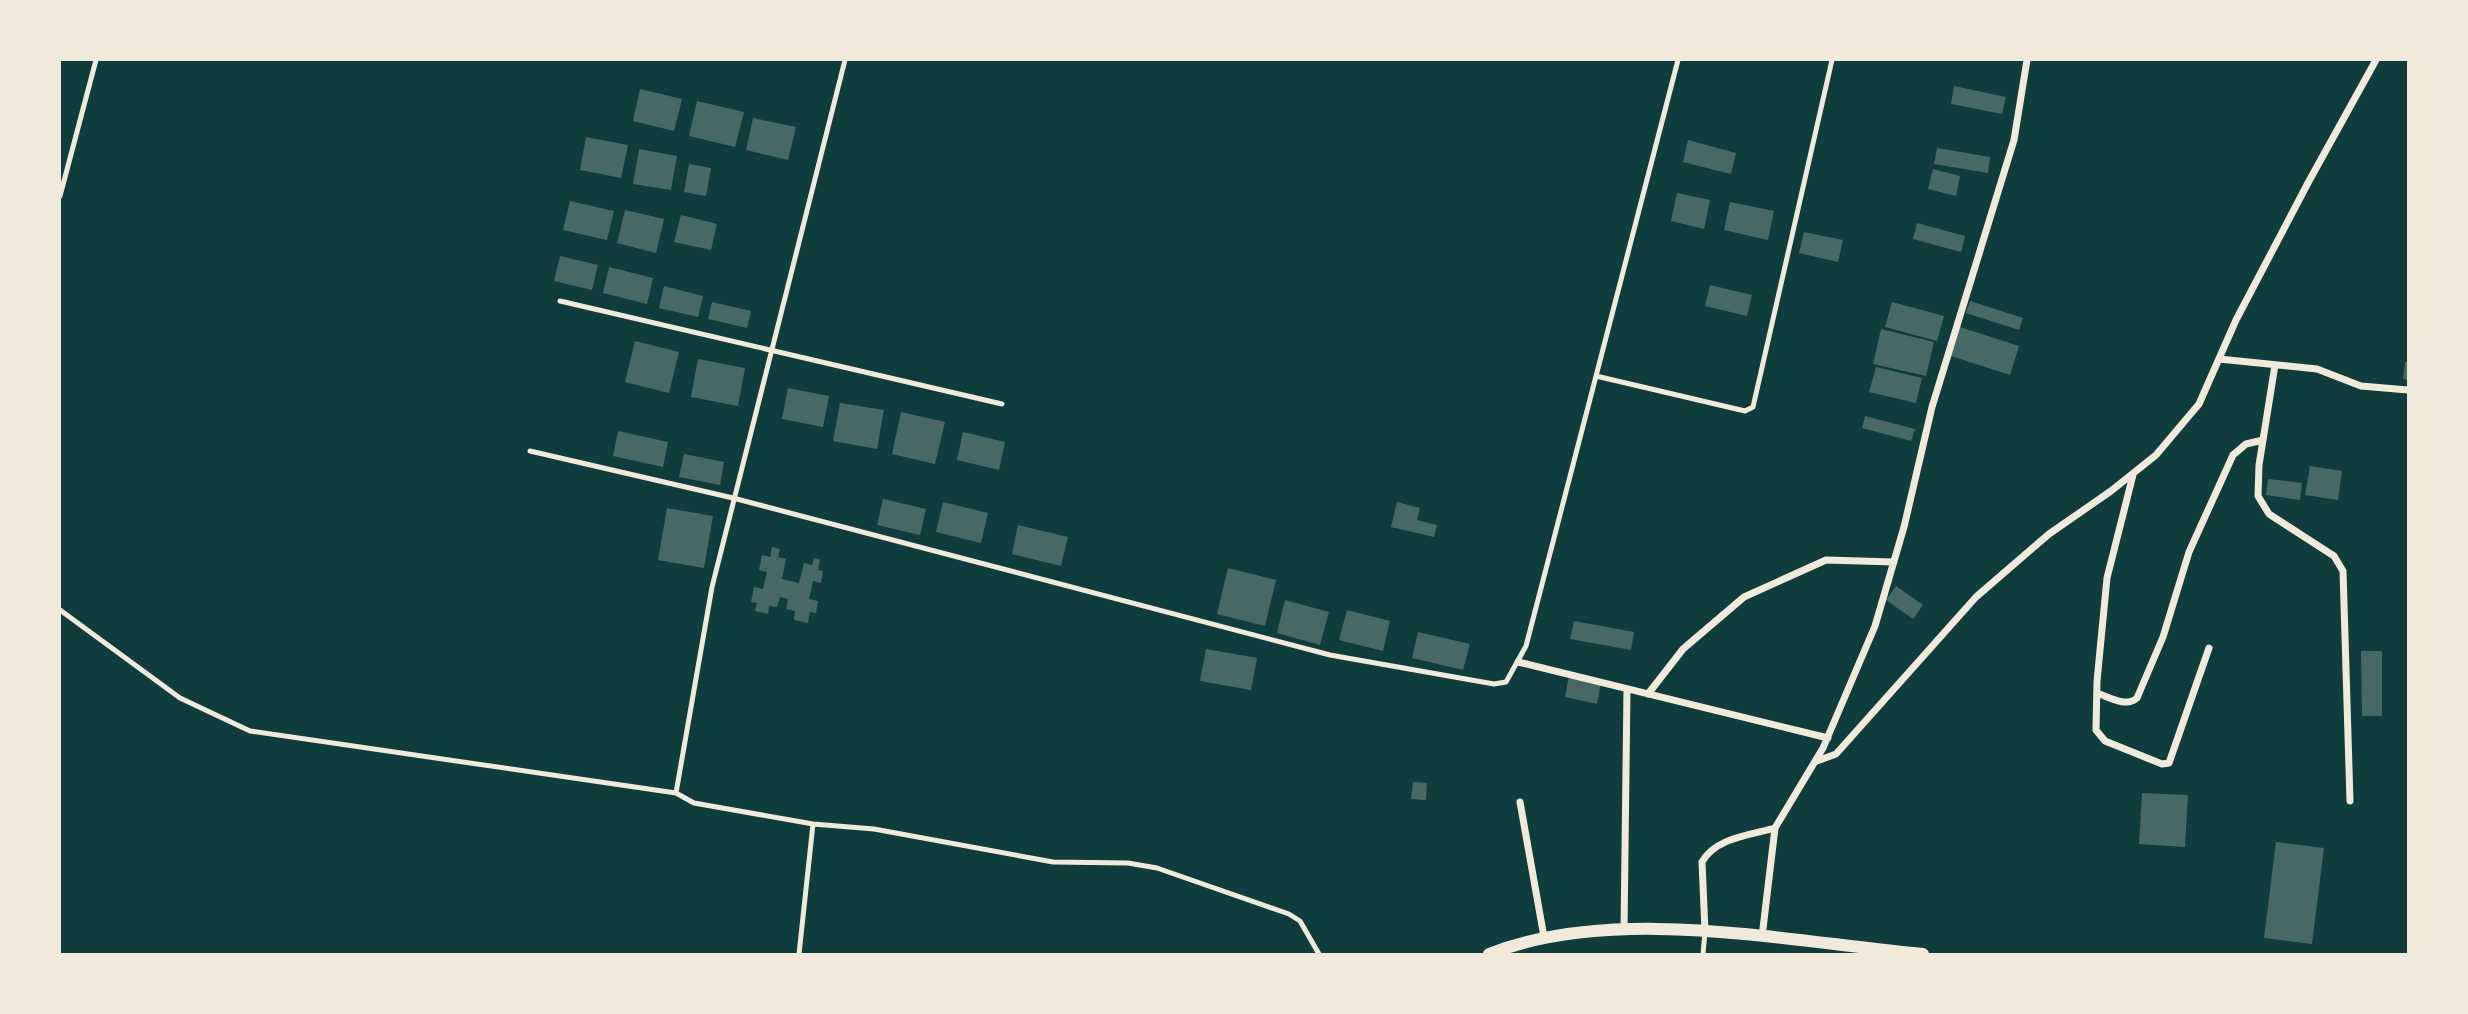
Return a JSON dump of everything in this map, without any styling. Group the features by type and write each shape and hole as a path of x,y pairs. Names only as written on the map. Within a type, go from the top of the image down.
{"street":[{"path":"1762,937 1775,828 1828,738 1875,626 1905,527 1931,407 2014,140 2027,60"},
{"path":"1816,761 1836,754 1976,597 2049,534 2156,455 2199,404 2236,320 2376,60"},
{"path":"2219,359 2317,369 2361,386 2409,390"},
{"path":"2275,365 2263,440 2258,496 2269,514 2334,556 2343,571 2350,802"},
{"path":"2097,693 2126,703 2137,698 2163,637 2189,552 2233,455 2246,444 2263,440"},
{"path":"2133,474 2107,578 2097,693 2095,730 2098,735 2105,741 2162,764 2169,763 2209,648"},
{"path":"1648,694 1683,649 1744,597 1826,560 1894,562"},
{"path":"1518,662 1828,738"},
{"path":"1624,930 1627,689"},
{"path":"1520,802 1544,937"},
{"path":"1705,932 1702,862 1707,853 1716,845 1775,828"},
{"path":"1489,954 1544,937 1624,930 1705,932 1885,953 1923,954"}],"lane":[{"path":"60,196 96,60"},
{"path":"677,793 712,587 845,60"},
{"path":"530,451 733,498 1329,654 1494,684 1506,682 1526,646 1678,60"},
{"path":"1596,376 1745,411 1753,407 1832,60"},
{"path":"560,301 1002,404"},
{"path":"60,610 180,698 250,732 677,793 694,803 813,824 874,829 1054,862 1128,863 1157,868 1289,914 1300,921 1319,954"},
{"path":"799,954 813,824"},
{"path":"1703,954 1705,932"}],"building":[{"path":"1954,86 2006,97 2002,114 1951,104"},
{"path":"640,89 682,99 674,131 633,121"},
{"path":"697,101 744,112 735,147 689,136"},
{"path":"753,118 796,127 788,160 746,150"},
{"path":"586,137 628,145 621,178 580,170"},
{"path":"1688,140 1736,153 1731,174 1683,162"},
{"path":"1937,148 1990,157 1988,173 1934,164"},
{"path":"639,149 677,156 671,190 633,184"},
{"path":"689,164 711,168 706,196 684,192"},
{"path":"1933,169 1960,176 1956,196 1928,189"},
{"path":"1677,193 1710,200 1704,229 1671,221"},
{"path":"570,201 614,211 607,240 563,230"},
{"path":"1730,202 1774,211 1768,240 1724,230"},
{"path":"625,210 664,219 656,253 617,243"},
{"path":"681,215 717,224 711,250 674,242"},
{"path":"1917,223 1965,236 1961,252 1913,239"},
{"path":"1804,232 1843,240 1838,262 1799,253"},
{"path":"560,256 598,265 592,290 554,281"},
{"path":"609,267 653,278 647,304 603,293"},
{"path":"1710,285 1752,295 1747,316 1705,306"},
{"path":"664,286 703,296 698,317 659,308"},
{"path":"1970,301 2023,318 2019,330 1966,313"},
{"path":"712,302 751,311 747,328 708,319"},
{"path":"1892,302 1944,316 1937,341 1885,327"},
{"path":"1960,327 2019,346 2010,375 1951,356"},
{"path":"1881,329 1934,342 1926,376 1873,364"},
{"path":"635,341 679,352 669,393 625,382"},
{"path":"698,359 745,368 738,406 691,397"},
{"path":"2405,362 2408,362 2408,380 2403,379"},
{"path":"1876,367 1922,378 1916,403 1869,392"},
{"path":"788,388 829,396 823,427 782,419"},
{"path":"840,403 884,410 877,449 833,441"},
{"path":"901,412 945,422 935,464 892,454"},
{"path":"1865,416 1915,429 1911,441 1862,428"},
{"path":"618,431 668,442 663,467 613,456"},
{"path":"963,432 1005,442 999,470 957,460"},
{"path":"684,454 724,462 720,485 679,477"},
{"path":"2310,466 2342,471 2338,500 2305,495"},
{"path":"2268,479 2302,483 2300,500 2266,495"},
{"path":"883,499 926,509 920,535 877,525"},
{"path":"943,502 988,513 981,543 936,532"},
{"path":"1397,502 1420,508 1417,520 1437,525 1434,537 1391,527"},
{"path":"667,508 713,516 704,568 658,560"},
{"path":"1018,525 1068,537 1061,566 1012,554"},
{"path":"772,547 780,549 778,557 786,559 782,579 799,583 804,563 812,565 814,558 820,559 818,570 823,571 821,583 813,581 809,599 818,601 816,613 810,612 808,623 794,620 795,611 786,609 788,599 780,597 777,607 769,606 768,614 755,611 757,603 751,602 754,587 763,589 767,572 759,570 762,555 770,557"},
{"path":"1228,568 1276,580 1265,626 1217,614"},
{"path":"1896,586 1923,605 1913,619 1886,600"},
{"path":"1285,600 1329,612 1320,645 1277,633"},
{"path":"1347,610 1390,621 1383,651 1339,640"},
{"path":"1574,621 1634,632 1631,650 1570,639"},
{"path":"1418,632 1470,644 1463,670 1412,658"},
{"path":"1206,649 1257,658 1251,690 1200,681"},
{"path":"2361,651 2382,651 2382,716 2362,716"},
{"path":"1569,675 1601,682 1597,704 1565,697"},
{"path":"1413,782 1427,783 1426,800 1411,799"},
{"path":"2142,793 2188,795 2185,847 2139,844"},
{"path":"2276,842 2324,848 2312,944 2264,938"}]}
